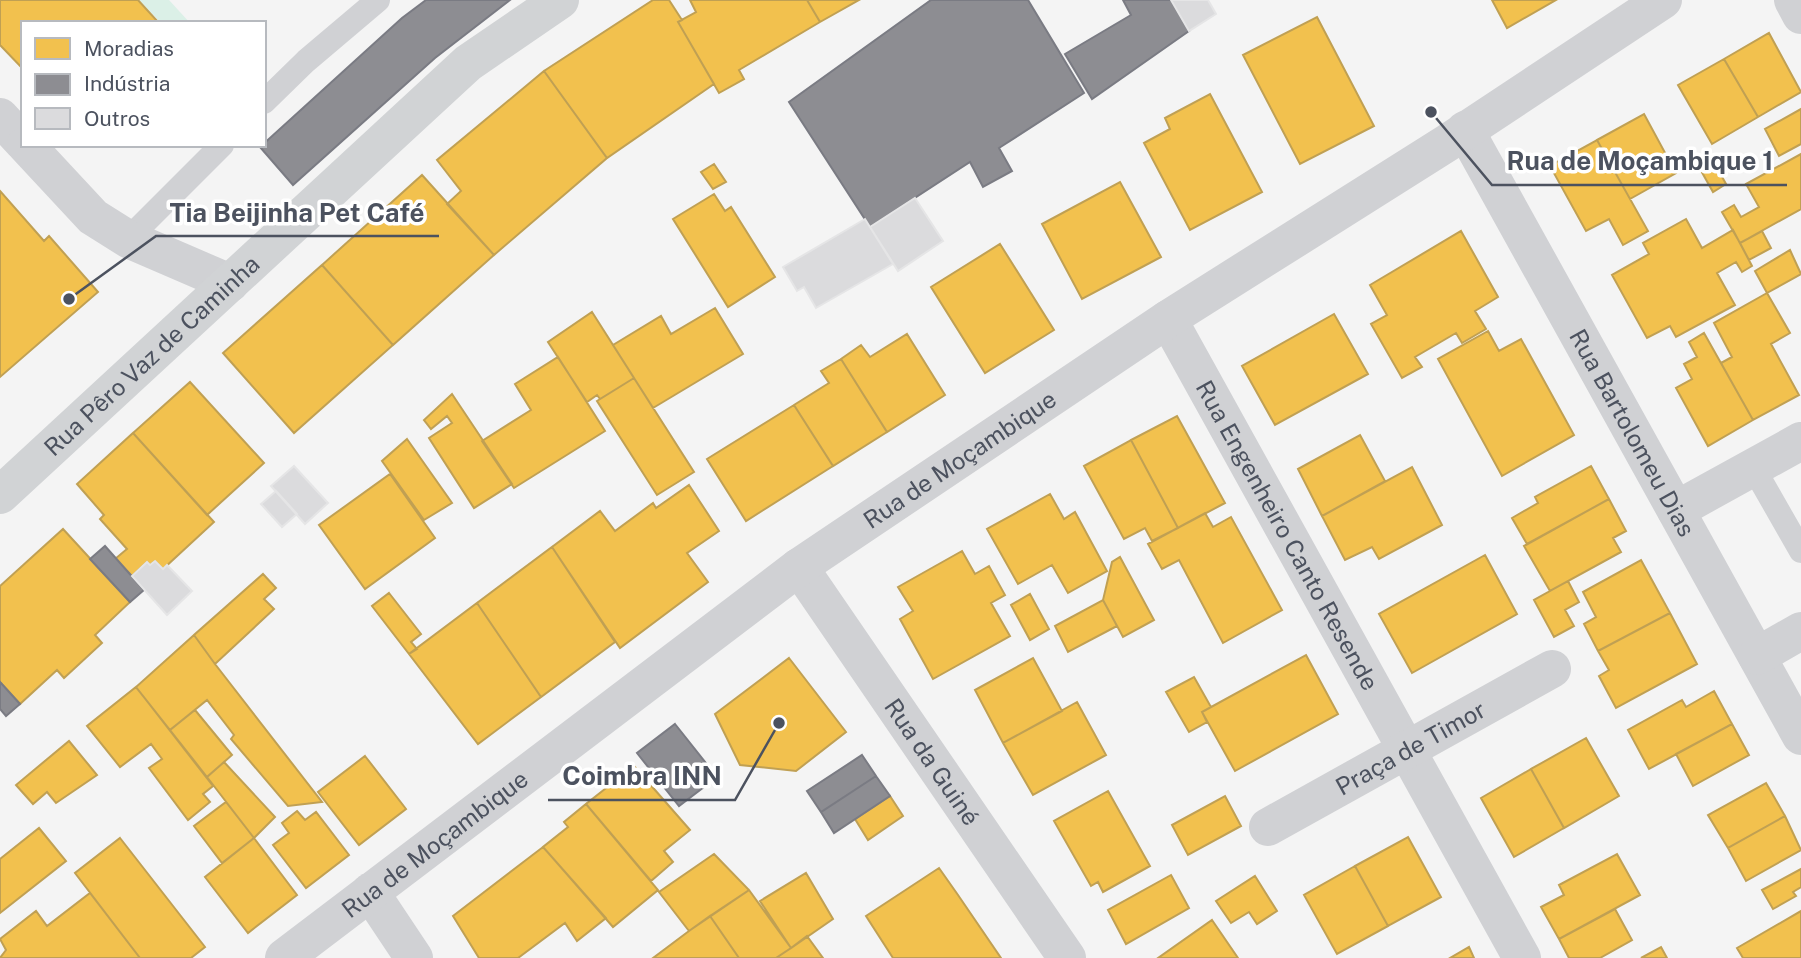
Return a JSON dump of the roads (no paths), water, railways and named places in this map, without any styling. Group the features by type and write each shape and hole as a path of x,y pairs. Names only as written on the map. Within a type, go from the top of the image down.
{"street":[{"name":"Rua Pêro Vaz de Caminha","path":"0,495 468,63 560,0"},
{"name":"Rua de Moçambique","path":"285,958 799,567 1168,319 1465,130 1662,0"},
{"path":"1793,0 1801,15"},
{"path":"0,117 21,141"},
{"name":"Rua Bartolomeu Dias","path":"1465,130 1801,736"},
{"path":"27,147 93,217 128,239 230,283"},
{"name":"Rua Engenheiro Canto Resende","path":"1168,319 1522,958"},
{"path":"1676,510 1801,441"},
{"name":"Rua da Guiné","path":"799,567 1067,958"},
{"path":"1757,656 1801,631"},
{"name":"Praça de Timor","path":"1268,827 1552,669"},
{"path":"370,892 414,958"}],"lane":[{"path":"266,100 306,61 378,0"},
{"path":"128,239 220,147"},
{"path":"1753,467 1801,551"}],"place":[{"name":"Rua de Moçambique 1","path":"1431,112"},
{"name":"Tia Beijinha Pet Café","path":"69,299"},
{"name":"Coimbra INN","path":"779,723"}]}
